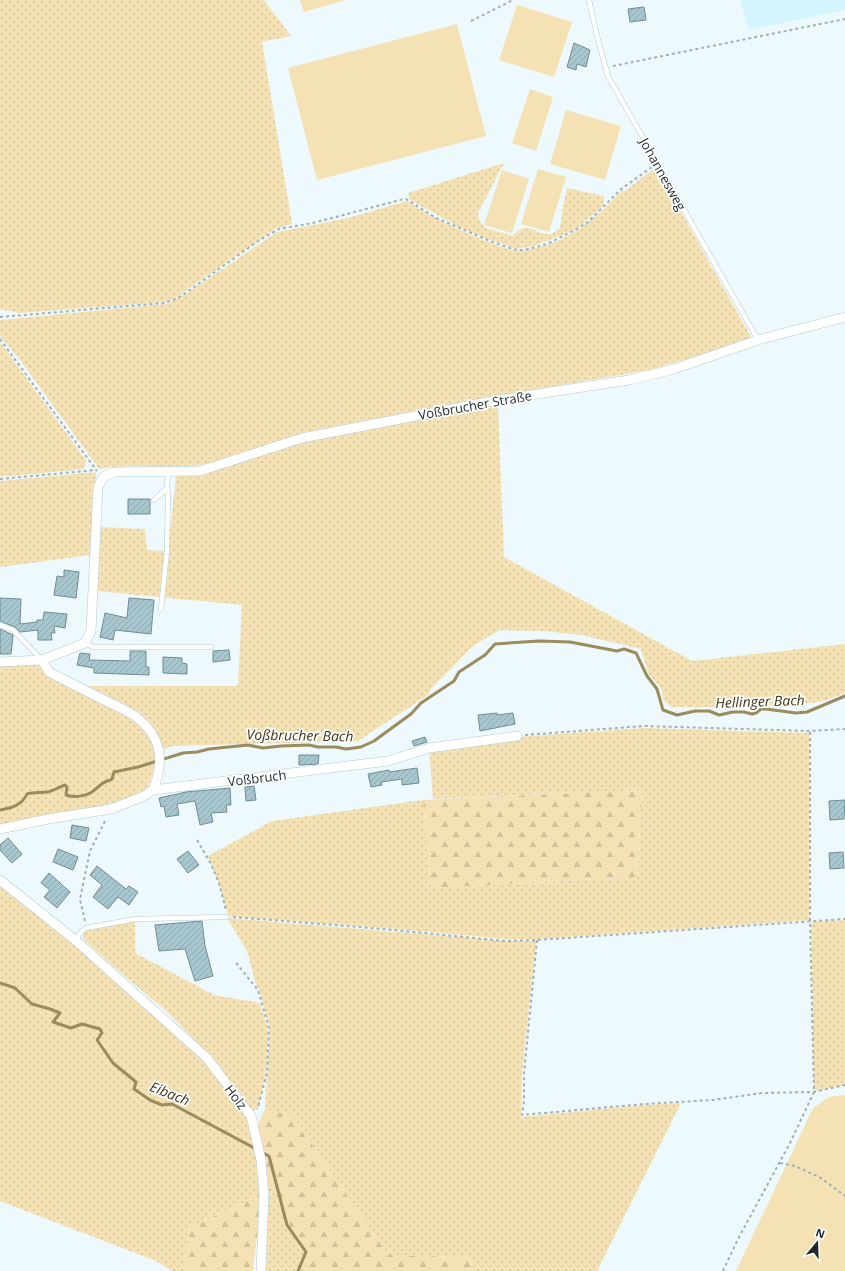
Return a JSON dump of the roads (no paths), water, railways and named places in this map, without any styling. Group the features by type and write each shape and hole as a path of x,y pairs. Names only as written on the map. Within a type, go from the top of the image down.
{"street":[{"name":"Voßbrucher Straße","path":"85,643 91,631 98,487 103,477 115,472 200,471 302,438 498,400 629,380 671,370 758,340 845,317"},
{"path":"0,662 42,660 85,643"},
{"path":"42,660 49,672 136,716 152,732 161,753 158,778 153,790"},
{"name":"Voßbruch","path":"0,829 48,819 111,809 142,797 153,790 388,761 429,748 517,736"},
{"path":"0,880 75,940"},
{"name":"Holz","path":"75,940 206,1058 251,1116 261,1160 264,1196 261,1271"}],"lane":[{"name":"Johannesweg","path":"589,0 608,76 758,340"},
{"path":"161,609 167,550 168,472"},
{"path":"154,500 167,488"},
{"path":"0,625 13,630 42,660"},
{"path":"85,643 93,647 211,647"},
{"path":"75,940 86,928 135,919 227,917"}],"waterway":[{"name":"Voßbrucher Bach","path":"0,810 16,805 22,801 27,794 49,791 65,785 67,787 66,795 87,795 103,783 112,779 114,772 138,767 183,753 248,745 263,748 309,745 346,749 361,747 374,741 411,714 421,703 454,681 459,672 485,655 495,644 539,641 570,642 617,651 624,649 636,653 647,676 657,689 663,710 677,715 695,711 709,711 719,715 733,712 752,714 761,709 796,713 807,712 845,696"},
{"name":"Eibach","path":"0,983 15,988 32,1004 60,1013 53,1022 71,1028 82,1024 100,1029 102,1033 97,1040 113,1063 136,1082 134,1089 150,1100 162,1105 172,1104 256,1149"},
{"name":"Eibach","path":"261,1152 269,1156 287,1225 306,1252 298,1271"}],"water label":[{"name":"Hellinger Bach","path":"760,701"}]}
